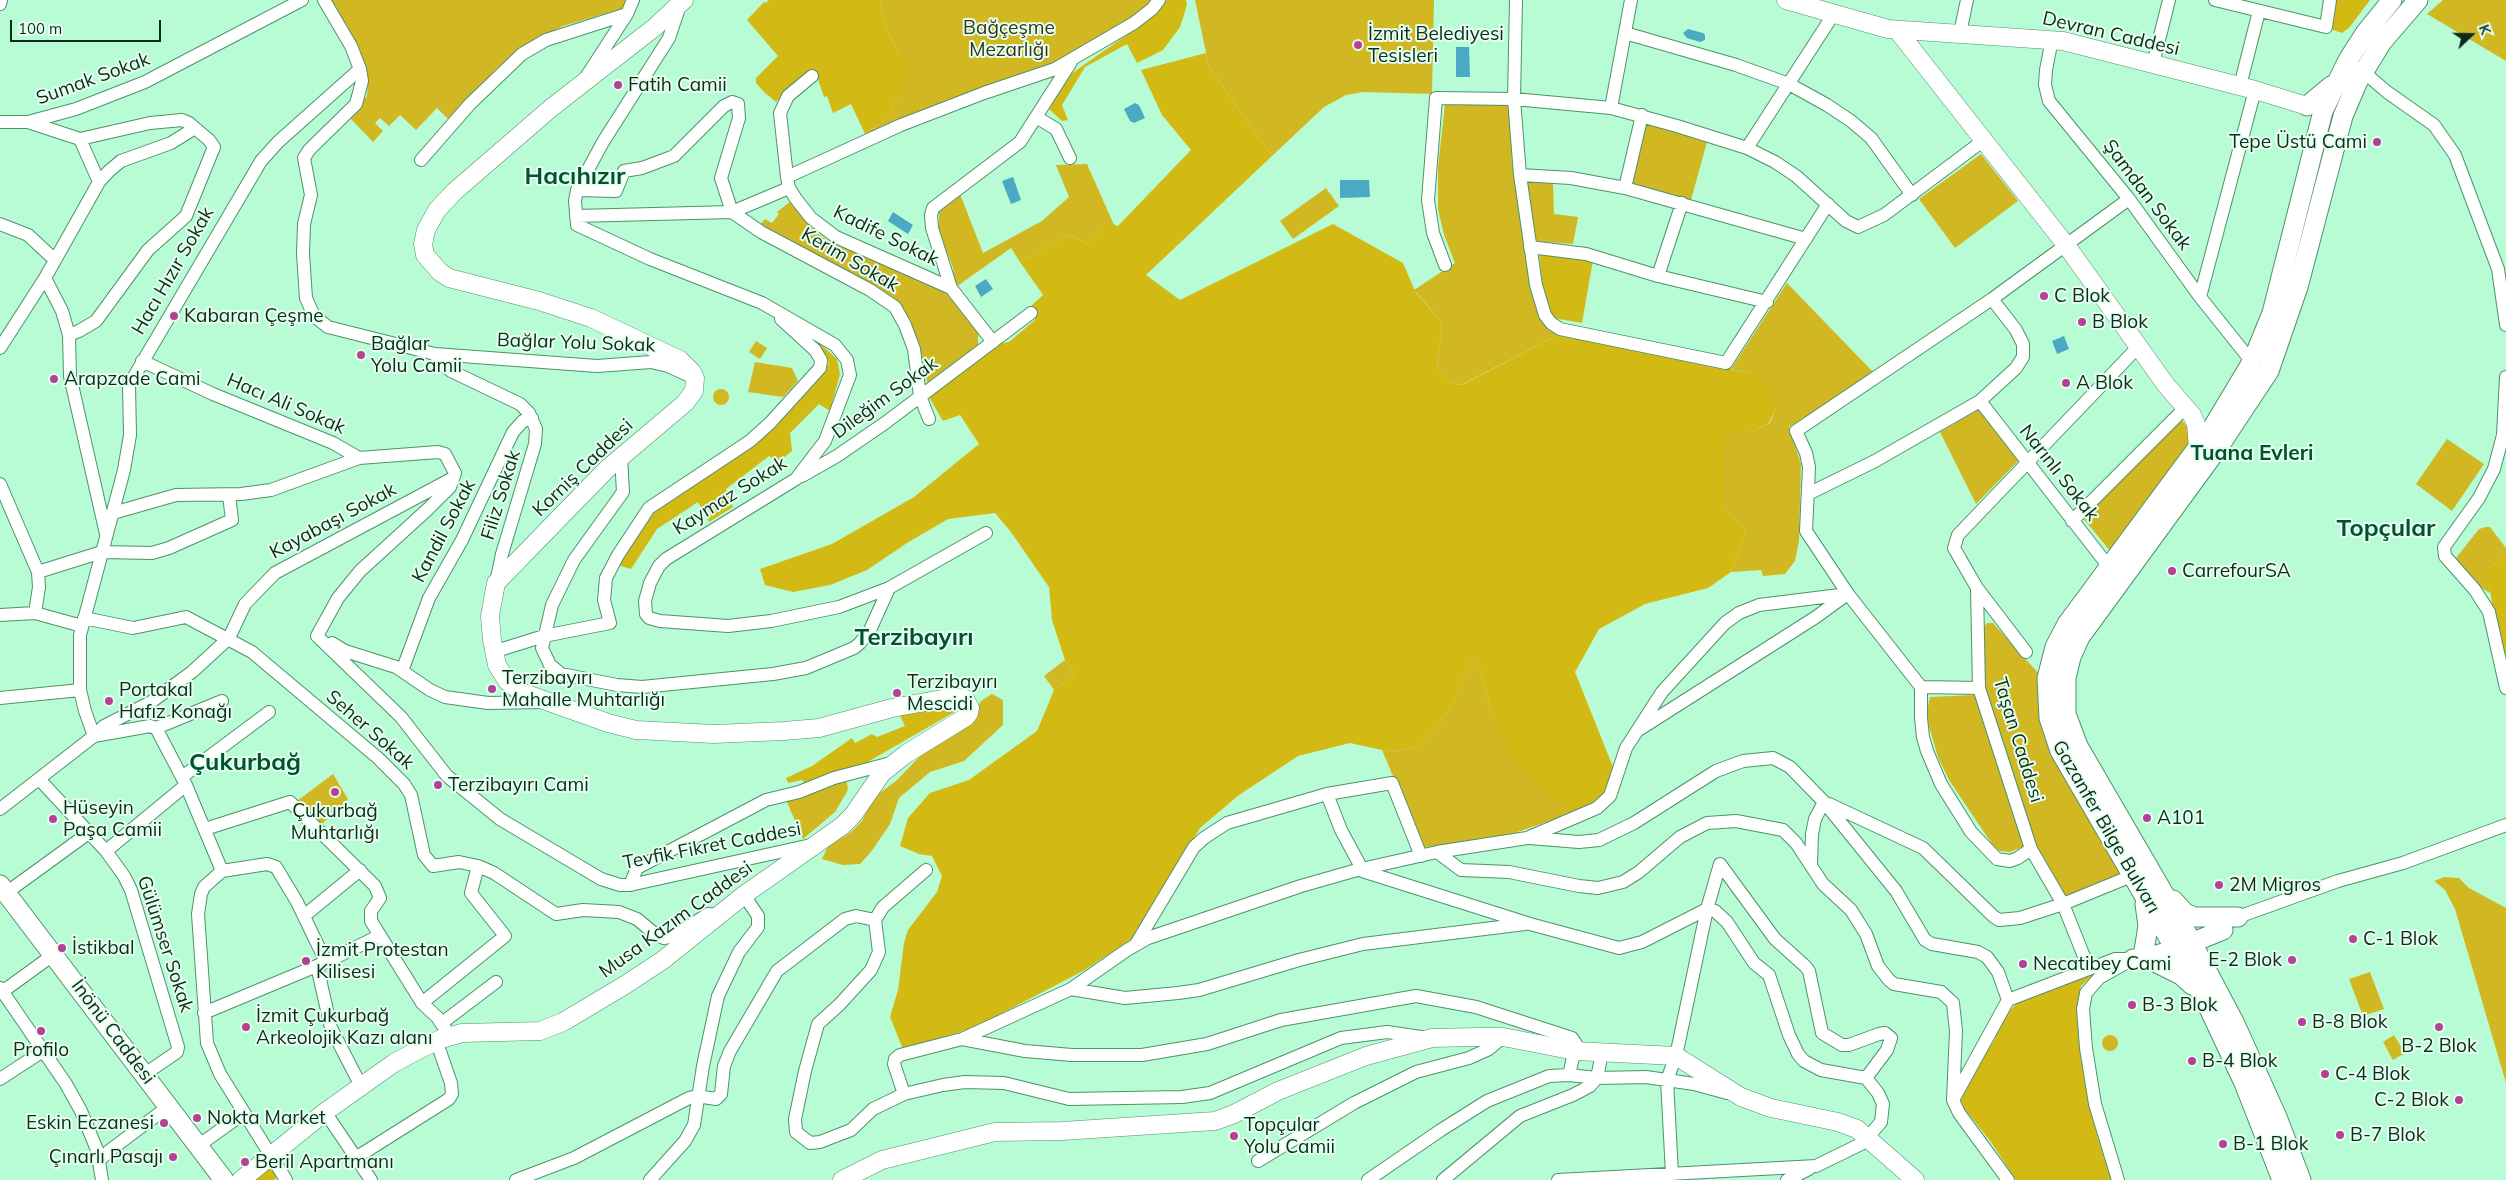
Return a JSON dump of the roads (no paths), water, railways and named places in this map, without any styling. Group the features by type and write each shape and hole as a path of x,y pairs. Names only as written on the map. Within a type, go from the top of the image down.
{"main road":[{"name":"Devran Caddesi","path":"1786,0 1833,15 1897,30 2052,39 2247,88 2307,106"},
{"name":"Gazanfer Bilge Bulvarı","path":"2141,877 2073,736 2065,704 2068,668 2080,637 2094,615 2218,448 2269,371 2298,286 2346,108 2350,73 2366,32 2392,0"},
{"name":"Gazanfer Bilge Bulvarı","path":"2300,1180 2261,1079 2181,941 2064,758 2051,728 2047,707 2048,674 2058,640 2070,619 2220,418 2252,362 2272,313 2324,111 2350,73 2418,0"},
{"path":"682,2 655,27 584,81 444,202 426,230 423,249 425,255 440,272 459,282 556,306 643,341 680,360 692,372 695,378"},
{"path":"1897,30 2066,245 2138,347 2188,412 2196,424 2198,447"},
{"path":"2307,106 2350,73"},
{"path":"2307,106 2324,111 2346,108"},
{"path":"2307,106 2315,142"},
{"path":"2324,111 2340,126"},
{"name":"Korniş Caddesi","path":"496,583 620,457 685,403 694,391 695,378"},
{"path":"2188,412 2208,419 2220,418"},
{"path":"496,583 490,616 494,652 501,672 514,687 548,702 624,728 714,734 756,734 819,728 892,708 954,697 965,699 969,702 970,708 966,717 894,763"},
{"name":"Musa Kazım Caddesi","path":"241,1180 325,1112 394,1063 443,1033 530,1033 557,1025 663,960 744,895 820,844 853,815 875,780 894,763"},
{"path":"2141,877 2185,912 2220,925"},
{"path":"2141,877 2181,941"},
{"path":"2141,877 2148,926 2141,956"},
{"name":"İnönü Caddesi","path":"3,889 224,1180"},
{"path":"2141,956 2238,917"},
{"path":"2213,998 2212,952 2220,925"},
{"path":"2141,956 2180,975 2213,998"},
{"name":"Gazanfer Bilge Bulvarı","path":"2213,998 2240,1074 2282,1180"},
{"path":"842,1180 882,1160 995,1132 1062,1131 1216,1121 1296,1083 1366,1056 1432,1038 1503,1037 1575,1051 1676,1056 1741,1097 1771,1108 1849,1125 1869,1138 1915,1180"}],"street":[{"path":"0,4 1,0"},
{"name":"Sumak Sokak","path":"28,122 76,109 145,82 177,67 302,0"},
{"path":"324,0 351,46 360,69"},
{"path":"584,81 627,14 633,0"},
{"path":"682,2 669,38 603,142 577,190 576,216 732,212 901,125 984,93 1044,74 1073,60 1134,23 1152,9 1159,0"},
{"path":"1516,0 1514,99 1520,176 1530,247 1541,305 1551,323 1560,329 1726,363 1767,302 1828,204"},
{"path":"1611,108 1631,0"},
{"path":"1960,33 1967,0"},
{"path":"2153,64 2170,0"},
{"path":"2215,0 2326,27 2330,0"},
{"path":"2200,297 2247,88 2259,11"},
{"path":"421,160 470,104 522,54 546,40 627,14"},
{"path":"1747,148 1833,15"},
{"path":"1626,33 1736,65 1789,84 1827,105 1862,130 1880,149 1912,195"},
{"name":"Şamdan Sokak","path":"2052,39 2045,85 2050,101 2129,199 2200,297 2252,362"},
{"path":"951,288 932,228 931,215 933,208 1012,149 1026,135 1073,60"},
{"name":"Bağlar Yolu Sokak","path":"360,69 361,90 356,104 309,150 304,158 311,195 302,237 308,305 314,316 328,327 435,354 597,366 651,362 668,366 695,378"},
{"name":"Hacı Hızır Sokak","path":"94,736 80,690 79,654 83,622 124,470 130,435 129,385 261,162 278,142 360,69"},
{"path":"2350,73 2387,92 2434,125 2455,155 2498,269 2506,325"},
{"path":"788,182 780,113 788,96 812,76"},
{"path":"1445,265 1433,233 1428,200 1436,98 1514,99 1611,108 1642,115 1747,148 1796,176 1846,221 1858,227 1884,215 1984,140"},
{"path":"577,190 616,191 624,171 642,168 674,156 724,106 732,102 738,104 739,118 721,178 732,212"},
{"path":"1625,188 1642,115"},
{"path":"1036,117 1056,129 1070,158"},
{"path":"0,122 28,122 80,139 150,124 176,120 186,121 209,140 214,147 186,216 148,250 96,321 79,332 69,334"},
{"path":"0,348 45,278 99,182 122,161 171,143 195,128"},
{"path":"80,139 99,182"},
{"path":"1520,176 1571,178 1625,188 1806,239"},
{"name":"Kadife Sokak","path":"788,182 811,218 836,237 951,288 993,342"},
{"path":"2031,850 2018,858 2002,861 1988,852 1971,832 1941,784 1927,751 1921,718 1921,687 1848,594 1806,531 1808,460 1796,431 1992,299 2129,199"},
{"path":"1658,276 1682,203"},
{"name":"Kerim Sokak","path":"732,212 761,232 870,290 895,307 905,325 914,349 920,396 929,419"},
{"name":"Kaymaz Sokak","path":"576,216 577,225 650,259 762,303 835,345 842,353 849,368 848,384 825,441 796,479 666,559 654,574 646,596 645,609 650,618 660,621 712,626 755,623 840,607 889,588 986,533"},
{"path":"0,224 28,235 55,260"},
{"path":"1530,247 1586,254 1658,276 1767,302"},
{"path":"45,278 62,311 69,334 70,376 107,536"},
{"path":"1808,494 1875,461 1980,401 2016,368 2021,361 2023,344 2016,330 1992,299"},
{"path":"494,652 544,636 610,623 604,600 606,578 649,508 750,441 770,423 818,372 821,365 815,350 762,303"},
{"name":"Dileğim Sokak","path":"796,479 837,456 1031,313"},
{"name":"Taşan Caddesi","path":"2088,969 2063,904 2031,850 1979,688 1977,588 1954,548 1954,542 1958,535 2138,347"},
{"path":"435,354 439,362 451,371 520,404 532,418"},
{"name":"Hacı Ali Sokak","path":"142,361 213,394 333,443 359,458"},
{"path":"2506,377 2502,435 2494,469 2480,498 2444,547 2445,556 2475,590 2489,612 2506,688"},
{"name":"Narınlı Sokak","path":"1980,401 2109,567"},
{"path":"2072,520 2188,412"},
{"name":"Filiz Sokak","path":"496,583 502,554 536,444 536,429 532,418"},
{"name":"Kandil Sokak","path":"402,671 430,598 462,540 514,432 523,421 532,418"},
{"path":"113,513 176,495 229,495 252,493 285,486 359,458 438,452 450,458 455,470 455,477 450,487 428,510 350,582 318,636 345,651 402,671 430,690 452,699 524,704 548,702"},
{"path":"620,457 623,492 574,560 556,595 542,648 555,671 572,677 617,685 642,687 773,674 806,668 854,648 870,630 889,588"},
{"name":"Kayabaşı Sokak","path":"228,638 245,604 274,573 455,477"},
{"path":"0,484 38,572 39,587 35,613"},
{"path":"38,572 102,552 152,552 169,548 232,520 229,495"},
{"path":"1977,588 2026,652"},
{"path":"1528,838 1603,804 1615,787 1621,760 1636,732 1679,672 1725,623 1739,613 1771,603 1848,594"},
{"path":"1636,732 1816,617 1848,594"},
{"path":"0,615 35,613 83,622 133,628 186,617 228,638 192,672 141,708 104,726 94,736 0,809"},
{"name":"Tevfik Fikret Caddesi","path":"318,636 401,717 440,769 500,819 602,880 620,885 630,885 820,844"},
{"name":"Seher Sokak","path":"228,638 257,656 378,758 404,784 411,795 424,855 430,865 439,866 464,862 478,866 494,873 556,914 583,910 619,912 637,919 655,934 664,938 674,936 708,914 719,915"},
{"path":"1921,687 1979,688"},
{"path":"0,698 80,690"},
{"path":"94,736 148,727 156,728 222,701"},
{"path":"106,852 184,781 268,712"},
{"path":"156,728 184,781 222,871"},
{"path":"904,1094 894,1064 895,1059 900,1055 962,1039 1071,989 1136,944 1301,886 1359,869 1437,852 1528,838 1579,842 1599,840 1628,826 1716,771 1756,758 1773,758 1783,763 1824,802 1896,891 1925,940 1936,945 1978,952 1987,957 1998,972 2008,1000"},
{"path":"630,885 636,868 766,800 799,792 834,778 894,763"},
{"name":"Gülümser Sokak","path":"39,779 90,832 124,876 131,890 178,1050 145,1074"},
{"path":"1136,944 1194,847 1227,823 1327,794 1392,783 1421,856"},
{"path":"1327,794 1340,830 1359,869 1530,924 1603,944 1625,948 1642,942 1707,909"},
{"path":"205,830 290,802 360,870 380,894 370,916 379,936 443,1033 452,1094 449,1099 356,1158"},
{"path":"1824,802 1923,848 1999,920 2020,918 2141,877"},
{"path":"1812,869 1810,853 1812,834 1815,819 1824,802"},
{"path":"1437,852 1460,870 1509,872 1598,888 1623,882 1695,828 1721,821 1736,821 1783,830 1796,843 1822,884 1857,919 1866,934 1878,966 1889,980 1894,984 1941,992 1953,1003 1956,1031 1953,1100 1959,1113 2008,1180"},
{"path":"2238,917 2338,881 2404,863 2506,825"},
{"path":"3,889 90,832"},
{"path":"286,1180 214,1063 207,1043 198,908 204,887 222,871 272,864 280,872 304,916 322,964 331,1028 361,1086"},
{"path":"1672,1174 1667,1080 1676,1056 1707,909 1720,864 1775,939 1808,971 1822,1033 1842,1045 1849,1045 1884,1033 1891,1038 1887,1050 1866,1078"},
{"path":"422,1002 505,936 471,893 478,866"},
{"path":"304,916 360,870"},
{"path":"926,870 883,907 875,920 879,952 876,963 857,986 818,1024 802,1080 794,1127 805,1141 820,1142 851,1130 873,1108 904,1094 943,1085 982,1082 1004,1083 1069,1099 1197,1095 1231,1085 1278,1062 1341,1038 1388,1032 1432,1038"},
{"path":"650,1180 690,1133 696,1113 697,1096 718,996 739,952 758,927 758,916 744,895"},
{"path":"1707,909 1721,916 1746,955 1769,975 1789,1035 1798,1054 1804,1061 1821,1070 1866,1078 1878,1093 1883,1104 1880,1122 1869,1138 1859,1146 1787,1180"},
{"path":"516,1180 574,1158 683,1101 697,1096 716,1099 721,1094 724,1066 730,1051 782,965 845,919 856,916 875,920"},
{"path":"1071,989 1125,998 1178,993 1199,990 1299,960 1363,944 1530,924"},
{"path":"204,1013 322,964 379,936"},
{"path":"53,955 2,996 66,1084 93,1140 102,1180"},
{"path":"1953,1100 2008,1000 2115,959 2141,956"},
{"path":"2118,1180 2095,1104 2083,1008 2086,993 2104,974 2141,956"},
{"path":"443,1033 496,982"},
{"path":"962,1039 1025,1051 1072,1055 1142,1055 1207,1044 1256,1027 1303,1015 1416,996 1476,1007 1572,1038 1576,1044 1569,1075"},
{"path":"1258,1161 1354,1103 1416,1072 1475,1055 1489,1049 1503,1037"},
{"path":"0,1079 43,1052"},
{"path":"1443,1180 1509,1124 1533,1111 1582,1090 1597,1078 1602,1053"},
{"path":"1368,1180 1440,1130 1487,1101 1550,1076 1569,1075 1597,1078 1646,1077 1694,1084 1741,1097"},
{"path":"99,1161 109,1151 169,1106"},
{"path":"325,1112 370,1180"},
{"path":"198,1146 244,1113"},
{"path":"1558,1180 1816,1166"}],"water":[{"path":"1688,29 1703,33 1705,40 1700,42 1687,38 1683,33"},
{"path":"1456,47 1469,47 1470,77 1456,77"},
{"path":"1135,103 1139,105 1145,118 1134,123 1130,121 1124,109"},
{"path":"1013,177 1021,200 1011,204 1002,181"},
{"path":"1340,180 1369,180 1370,197 1340,198"},
{"path":"893,212 913,225 908,234 888,221"},
{"path":"986,279 993,289 981,297 975,286"},
{"path":"2064,336 2069,349 2057,354 2052,341"}],"place":[{"name":"İzmit Belediyesi Tesisleri","path":"1358,45"},
{"name":"Fatih Camii","path":"618,85"},
{"name":"Tepe Üstü Cami","path":"2377,142"},
{"name":"C Blok","path":"2044,296"},
{"name":"Kabaran Çeşme","path":"174,316"},
{"name":"B Blok","path":"2082,322"},
{"name":"Bağlar Yolu Camii","path":"361,355"},
{"name":"Arapzade Cami","path":"54,379"},
{"name":"A Blok","path":"2066,383"},
{"name":"CarrefourSA","path":"2172,571"},
{"name":"Terzibayırı Mahalle Muhtarlığı","path":"492,689"},
{"name":"Terzibayırı Mescidi","path":"897,693"},
{"name":"Portakal Hafız Konağı","path":"109,701"},
{"name":"Terzibayırı Cami","path":"438,785"},
{"name":"Çukurbağ Muhtarlığı","path":"335,792"},
{"name":"A101","path":"2147,818"},
{"name":"Hüseyin Paşa Camii","path":"53,819"},
{"name":"2M Migros","path":"2219,885"},
{"name":"C-1 Blok","path":"2353,939"},
{"name":"İstikbal","path":"62,948"},
{"name":"E-2 Blok","path":"2292,960"},
{"name":"İzmit Protestan Kilisesi","path":"306,961"},
{"name":"Necatibey Cami","path":"2023,964"},
{"name":"B-3 Blok","path":"2132,1005"},
{"name":"B-8 Blok","path":"2302,1022"},
{"name":"İzmit Çukurbağ Arkeolojik Kazı alanı","path":"246,1027"},
{"name":"B-2 Blok","path":"2439,1027"},
{"name":"Profilo","path":"41,1031"},
{"name":"B-4 Blok","path":"2192,1061"},
{"name":"C-4 Blok","path":"2325,1074"},
{"name":"C-2 Blok","path":"2459,1100"},
{"name":"Nokta Market","path":"197,1118"},
{"name":"Eskin Eczanesi","path":"164,1123"},
{"name":"B-7 Blok","path":"2340,1135"},
{"name":"Topçular Yolu Camii","path":"1234,1136"},
{"name":"B-1 Blok","path":"2223,1144"},
{"name":"Çınarlı Pasajı","path":"173,1157"},
{"name":"Beril Apartmanı","path":"245,1162"}],"district":[{"name":"Hacıhızır","path":"575,177"},
{"name":"Tuana Evleri","path":"2252,454"},
{"name":"Topçular","path":"2386,529"},
{"name":"Terzibayırı","path":"914,638"},
{"name":"Çukurbağ","path":"245,763"}],"park label":[{"name":"Bağçeşme Mezarlığı","path":"1009,39"}]}
